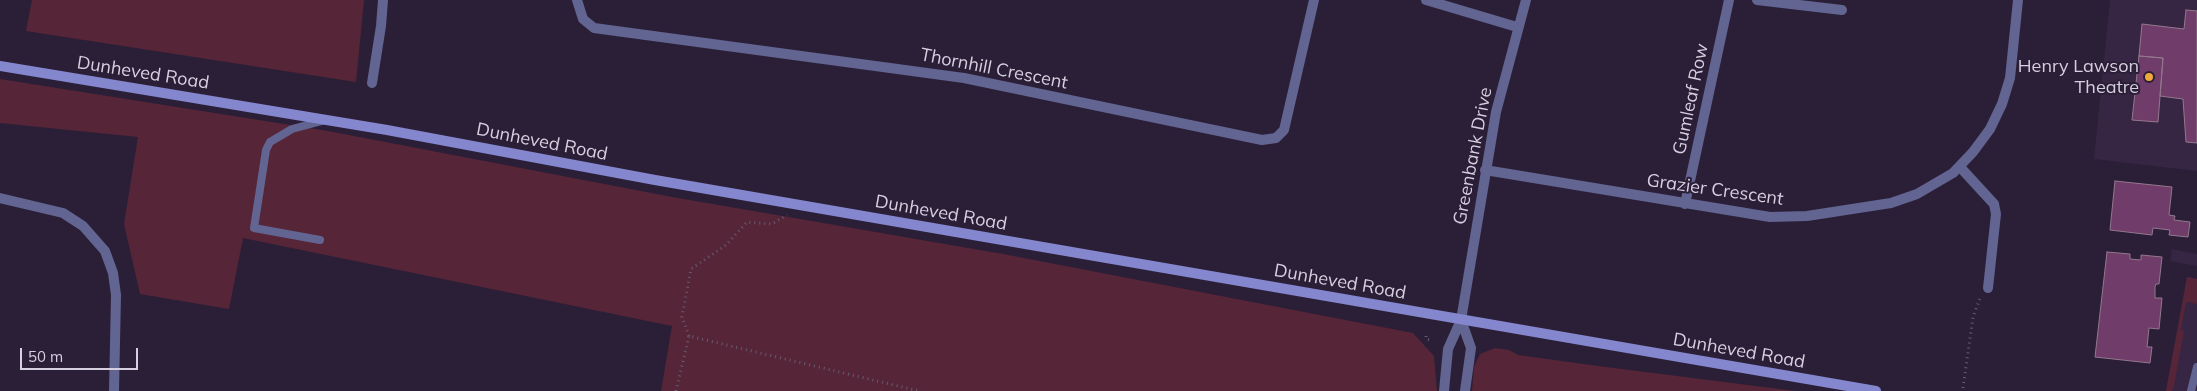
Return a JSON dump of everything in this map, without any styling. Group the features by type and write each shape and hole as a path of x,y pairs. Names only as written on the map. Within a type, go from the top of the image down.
{"main road":[{"name":"Dunheved Road","path":"0,66 326,120 1460,320 1876,391"}],"street":[{"path":"372,83 383,0"},
{"name":"Thornhill Crescent","path":"577,0 582,19 594,28 964,78 1262,140 1276,138 1284,130 1314,0"},
{"path":"1426,0 1517,27"},
{"name":"Greenbank Drive","path":"1444,391 1448,349 1460,320 1485,170 1517,27 1526,0"},
{"name":"Gumleaf Row","path":"1685,204 1729,0"},
{"path":"1757,0 1842,10"},
{"name":"Grazier Crescent","path":"1485,170 1756,216 1788,217 1878,207 1917,194 1960,167 1990,130 2004,98 2012,65 2018,0"},
{"path":"1960,167 1994,204 1996,214 1988,288"},
{"path":"0,198 50,208 74,219 98,242 110,262 116,295 114,391"},
{"path":"1460,320 1472,348 1465,391"}],"lane":[{"path":"320,240 254,228 266,150 270,142 292,129 326,120"},
{"path":"2194,389 2197,367"}],"path":[{"path":"676,391 689,336 682,317 691,269 726,245 747,222 772,224 803,205"},
{"path":"1963,388 1973,317 1979,298 1988,288"},
{"path":"689,336 919,391"},
{"path":"1426,336 1426,339 1432,340"}],"shaded area":[{"path":"32,0 364,0 356,82 26,31"},
{"path":"2110,0 2197,0 2197,171 2094,159"},
{"path":"0,79 328,131 672,197 1003,254 1413,333 1434,356 1437,391 661,391 672,326 243,238 229,309 140,294 124,224 138,137 0,123"},
{"path":"2172,249 2197,254 2197,266 2170,261"},
{"path":"2187,277 2197,279 2197,391 2166,391"},
{"path":"2187,277 2197,279 2197,304 2186,302 2181,330 2184,331 2174,386 2172,391 2166,391"},
{"path":"1495,348 1509,350 1518,355 1795,391 1472,391 1474,367 1480,354"}],"building":[{"path":"2186,10 2197,11 2197,143 2186,142 2183,99 2160,96 2163,58 2139,56 2142,24 2184,29"},
{"name":"Henry Lawson Theatre","path":"2139,56 2163,58 2158,122 2132,120"},
{"path":"2115,181 2172,187 2169,215 2175,216 2174,220 2190,222 2188,237 2169,235 2170,230 2153,228 2152,235 2110,230"},
{"path":"2107,252 2130,254 2130,259 2141,260 2141,255 2162,257 2159,284 2156,284 2155,287 2155,298 2162,298 2159,329 2149,328 2147,347 2152,347 2150,363 2095,357"}],"place":[{"name":"Henry Lawson Theatre","path":"2149,77"}]}
